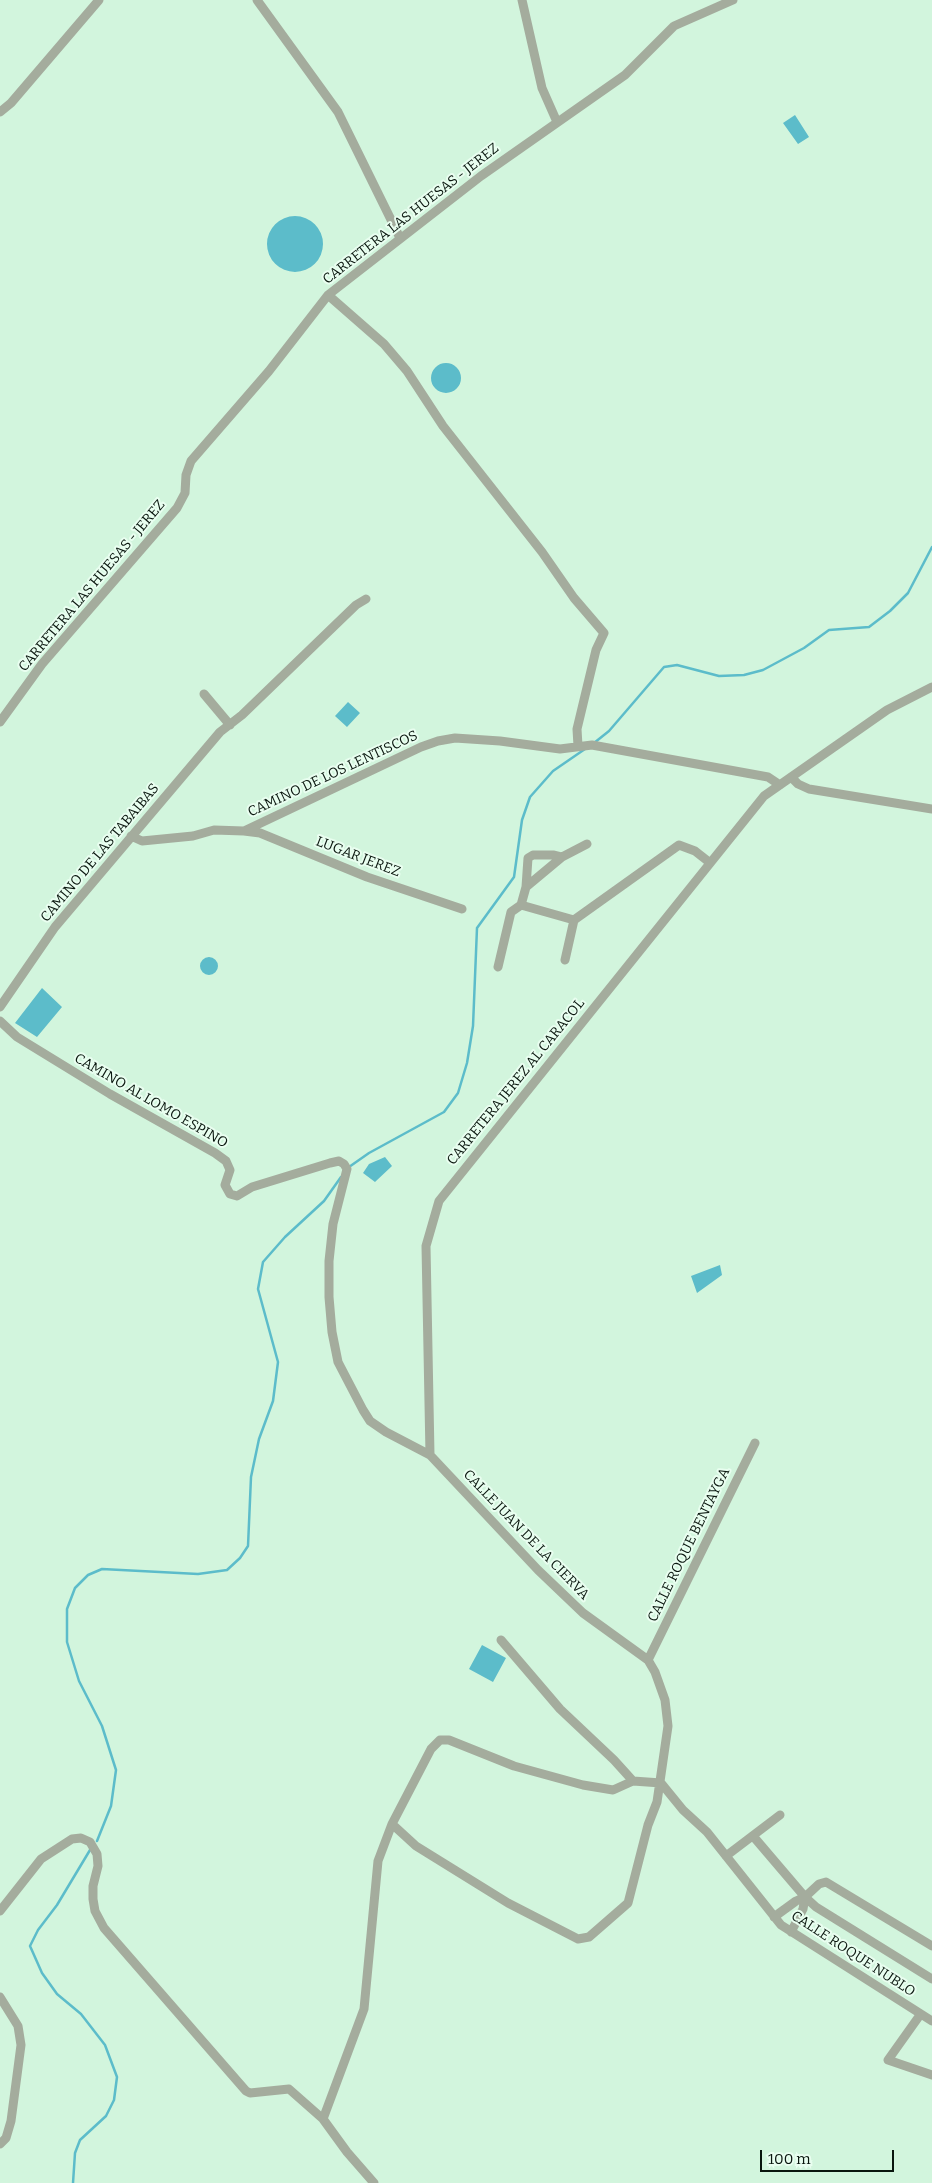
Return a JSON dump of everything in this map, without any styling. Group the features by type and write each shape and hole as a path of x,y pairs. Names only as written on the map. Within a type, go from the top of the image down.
{"street":[{"path":"0,112 11,103 99,0"},
{"path":"257,0 338,112 400,238"},
{"path":"522,0 542,88 557,122"},
{"name":"CARRETERA LAS HUESAS - JEREZ","path":"0,722 42,664 177,508 185,493 186,474 191,460 269,371 328,295 481,176 625,75 674,26 733,0"},
{"path":"328,295 384,344 407,371 443,426 542,552 574,598 604,633 596,650 579,720 578,746"},
{"name":"CAMINO DE LAS TABAIBAS","path":"0,1007 55,927 220,732 242,716 356,605 366,599"},
{"name":"CARRETERA JEREZ AL CARACOL","path":"430,1455 426,1246 439,1201 709,862 764,796 887,710 932,687"},
{"path":"204,694 230,725"},
{"name":"CAMINO DE LOS LENTISCOS","path":"131,836 142,840 193,836 214,830 244,831 438,741 455,738 500,741 560,749 592,745 705,764 768,777 780,785"},
{"path":"791,777 798,784 809,789 932,809"},
{"name":"LUGAR JEREZ","path":"244,831 260,833 367,877 462,909"},
{"path":"526,887 562,857 587,844"},
{"path":"564,960 574,920 679,845 696,851 709,862"},
{"path":"498,967 511,912 521,905 526,887 528,858 533,855 554,854 562,857"},
{"path":"521,905 574,920"},
{"name":"CAMINO AL LOMO ESPINO","path":"0,1021 17,1037 110,1094 226,1161 230,1170 225,1185 230,1194 237,1196 252,1187 339,1161 344,1164 347,1169 333,1224 328,1261 332,1332 338,1362 351,1391 370,1421 386,1432 430,1455"},
{"name":"CALLE ROQUE BENTAYGA","path":"648,1660 755,1443"},
{"name":"CALLE JUAN DE LA CIERVA","path":"392,1824 416,1846 508,1903 578,1939 589,1936 628,1903 661,1784 668,1726 665,1700 655,1672 648,1660 583,1613 538,1570 430,1455"},
{"path":"501,1640 560,1709 614,1760 633,1782"},
{"path":"323,2119 364,2009 378,1861 392,1824 431,1749 440,1740 449,1740 514,1766 582,1785 613,1790 633,1782 661,1784"},
{"name":"CALLE ROQUE NUBLO","path":"661,1784 683,1810 707,1832 774,1917 791,1932 932,2021"},
{"path":"726,1856 780,1815"},
{"path":"753,1836 805,1897 816,1907 932,1978"},
{"path":"0,1911 41,1859 72,1839 81,1838 90,1842 98,1854 93,1899 95,1911 104,1928 246,2091 250,2093 289,2089 323,2119 347,2152 374,2183"},
{"path":"774,1917 796,1900 805,1897 819,1884 826,1882 932,1946"},
{"path":"791,1932 803,1908 805,1897"},
{"path":"0,1997 18,2026 21,2045 11,2121 6,2138 0,2144"},
{"path":"920,2014 888,2060 932,2075"}],"water":[{"path":"795,115 809,137 798,144 783,123"},
{"path":"289,216 301,216 311,220 319,228 323,244 319,260 311,268 301,272 289,272 279,268 271,260 267,250 267,238 271,228 279,220"},
{"path":"446,363 452,364 460,372 460,384 452,392 446,393 440,392 432,384 431,378 432,372 440,364"},
{"path":"348,702 360,713 347,727 335,716"},
{"path":"205,957 213,957 218,962 216,973 205,975 200,970 200,962"},
{"path":"42,988 62,1007 37,1037 15,1023"},
{"path":"385,1157 392,1166 375,1182 363,1173 369,1164"},
{"path":"720,1265 722,1275 697,1293 691,1276"},
{"path":"482,1645 506,1658 493,1682 469,1669"}],"waterway":[{"path":"594,743 609,731 664,667 677,665 719,676 744,675 763,670 804,648 829,630 869,627 890,611 908,593 932,547"},
{"path":"349,1167 369,1153 444,1112 458,1093 467,1063 473,1026 477,928 514,877 522,820 530,797 553,771 585,749"},
{"path":"97,1841 111,1806 116,1770 102,1726 79,1681 67,1642 67,1609 75,1588 88,1575 102,1569 198,1574 227,1570 240,1558 248,1546 251,1477 259,1439 273,1401 278,1362 258,1289 263,1262 285,1237 324,1201 341,1177"},
{"path":"73,2183 75,2153 80,2140 106,2116 114,2100 117,2077 105,2045 81,2014 57,1994 42,1973 30,1946 38,1930 57,1905 90,1850"}]}
